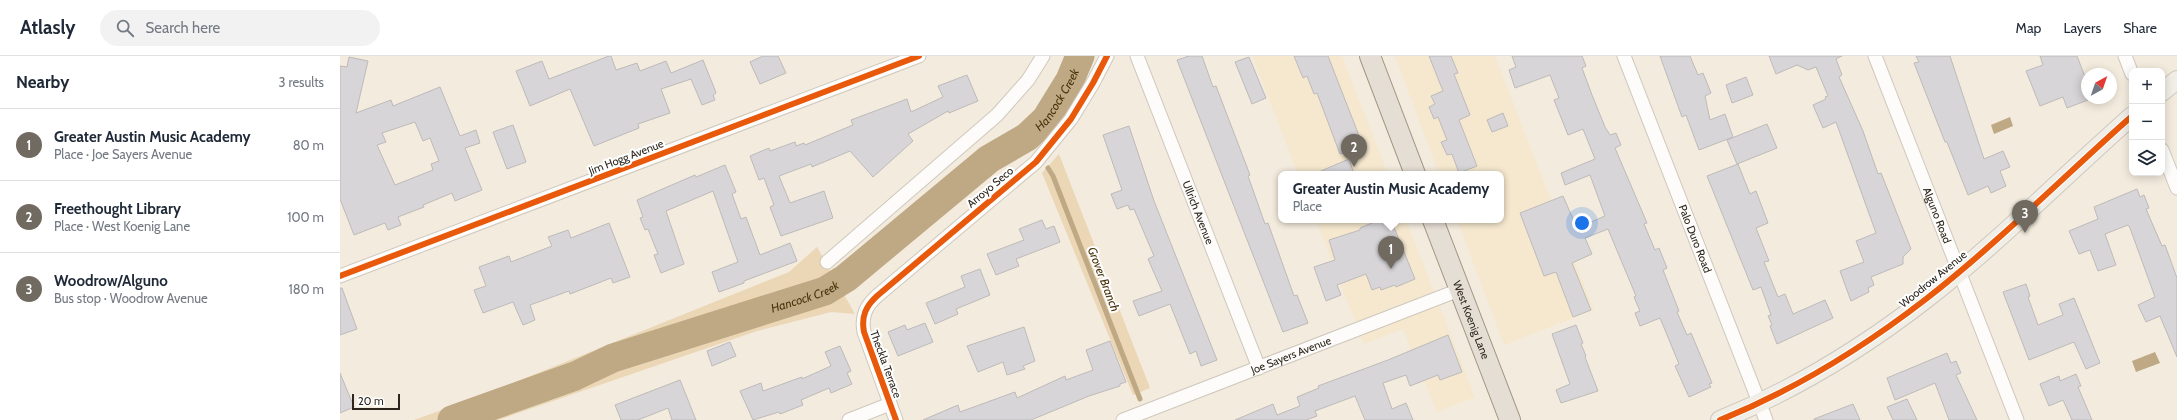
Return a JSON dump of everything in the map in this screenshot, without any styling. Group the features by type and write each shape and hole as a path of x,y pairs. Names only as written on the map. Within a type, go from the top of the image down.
{"main road":[{"path":"1370,56 1414,171"},
{"name":"West Koenig Lane","path":"1434,223 1510,420"}],"street":[{"name":"Jim Hogg Avenue","path":"340,276 919,56"},
{"path":"827,262 997,115 1023,85 1043,56"},
{"name":"Arroyo Seco","path":"864,314 870,302 1036,162 1071,119 1107,56"},
{"name":"Ullrich Avenue","path":"1137,56 1259,368"},
{"name":"Palo Duro Road","path":"1624,56 1766,420"},
{"name":"Alguno Road","path":"1875,56 2017,420"},
{"path":"2125,56 2130,68"},
{"path":"2165,90 2177,80"},
{"name":"Woodrow Avenue","path":"1720,420 1760,402 1814,373 1868,339 1925,300 1959,272 2129,119"},
{"path":"2165,158 2177,188"},
{"name":"Joe Sayers Avenue","path":"1123,420 1460,290"},
{"name":"Theckla Terrace","path":"864,314 864,332 896,420"},
{"path":"849,420 890,404"}],"shaded area":[{"path":"1252,56 1342,56 1387,171 1297,171"},
{"path":"1395,56 1495,56 1594,310 1504,345 1458,223 1504,223 1504,171 1438,171"},
{"path":"2010,117 2013,126 1994,134 1991,125"},
{"path":"1059,154 1150,388 1133,395 1042,173"},
{"path":"1317,223 1407,223 1475,397 1437,412 1403,329 1364,344"},
{"path":"817,247 855,314 831,312 757,331 498,420 414,420 478,397 789,272"},
{"path":"2155,352 2160,363 2136,372 2132,361"}],"building":[{"path":"611,56 616,70 637,63 640,71 666,61 671,73 703,60 716,93 713,95 715,100 702,105 691,79 661,89 670,113 638,124 639,128 594,146 570,89 530,106 516,71 542,61 549,79"},
{"path":"763,56 778,56 786,73 760,84 750,62"},
{"path":"1189,56 1202,56 1213,87 1216,86 1250,175 1248,176 1265,224 1268,223 1294,296 1297,295 1308,323 1283,332 1177,60"},
{"path":"1294,56 1328,56 1363,146 1340,154 1317,93 1314,94 1307,76 1303,78"},
{"path":"1429,56 1451,56 1458,73 1454,74 1470,115 1459,120 1477,166 1464,171 1458,171 1452,154 1447,155 1441,142 1447,140 1438,117 1434,119 1429,107 1435,104 1431,96 1443,91"},
{"path":"1512,56 1582,56 1586,66 1582,68 1592,95 1605,127 1610,135 1616,133 1621,145 1615,148 1647,223 1644,224 1655,250 1659,248 1667,268 1663,270 1679,311 1677,312 1687,335 1691,333 1712,383 1709,384 1711,387 1689,397 1675,366 1679,364 1660,318 1640,326 1635,313 1640,311 1634,297 1636,296 1608,229 1585,238 1592,254 1572,263 1591,310 1573,317 1556,272 1544,276 1520,213 1563,196 1577,228 1605,216 1590,175 1565,185 1561,173 1595,159 1583,129 1568,135 1554,100 1559,98 1550,75 1515,88 1509,70 1516,67"},
{"path":"1660,56 1690,56 1698,75 1703,73 1711,93 1705,96 1710,120 1725,114 1733,137 1699,150 1686,115 1682,117"},
{"path":"1769,56 1842,56 1836,59 1842,75 1839,77 1863,131 1878,174 1881,173 1911,249 1903,257 1903,264 1871,277 1874,285 1868,288 1869,292 1851,301 1840,271 1864,262 1856,241 1876,233 1836,122 1823,128 1813,105 1826,99 1825,97 1828,96 1816,67 1808,70 1797,65 1776,74"},
{"path":"1916,56 1950,56 1984,159 2003,151 2010,167 2000,171 2006,186 1991,193 1988,186 1968,195 1947,142 1945,142 1914,63 1919,62"},
{"path":"2040,56 2077,56 2082,68 2081,103 2067,108 2063,97 2040,106 2026,71 2043,65"},
{"path":"349,57 368,61 356,113 391,100 393,106 440,87 460,136 476,130 480,143 465,148 482,190 455,201 452,193 423,205 424,207 398,217 401,225 388,230 385,223 354,235 340,199 340,66 347,67","holes":["415,122 423,141 430,138 439,161 431,164 433,170 395,185 377,145 386,142 382,133"]},
{"path":"1249,57 1266,98 1252,104 1235,62"},
{"path":"967,75 978,101 949,113 948,111 908,134 913,141 873,177 850,151 812,167 811,164 779,176 790,203 824,191 833,218 781,236 770,207 774,205 764,178 759,180 750,156 769,148 770,151 795,142 796,146 804,143 805,145 853,125 851,120 907,99 911,112 943,97 938,86"},
{"path":"1746,77 1753,95 1732,103 1726,85"},
{"path":"1503,113 1508,126 1492,132 1487,120"},
{"path":"1767,124 1777,148 1737,164 1727,140"},
{"path":"513,125 526,162 507,169 493,132"},
{"path":"1129,126 1154,201 1217,360 1201,366 1196,351 1190,354 1170,304 1139,316 1133,301 1162,291 1148,259 1154,256 1134,209 1130,210 1128,205 1117,209 1111,194 1122,190 1103,135"},
{"path":"1349,159 1353,171 1321,171"},
{"path":"1738,164 1750,194 1756,191 1768,223 1756,228 1769,261 1764,262 1778,297 1785,294 1793,314 1825,300 1833,318 1777,344 1770,326 1772,325 1768,316 1771,315 1761,287 1753,290 1707,176"},
{"path":"725,165 736,192 732,194 741,219 746,217 760,255 790,243 797,261 719,292 712,272 738,262 713,191 666,211 684,264 661,273 654,255 658,254 648,229 645,230 640,218 643,217 637,200 695,175 696,177"},
{"path":"2137,189 2140,197 2144,195 2149,208 2146,209 2162,246 2165,245 2177,278 2177,357 2160,316 2146,322 2138,305 2155,297 2128,225 2105,234 2116,265 2098,271 2090,250 2079,254 2069,231 2098,219 2094,207"},
{"path":"1042,220 1046,229 1054,226 1060,242 1016,259 1019,266 996,275 987,254 1024,240 1019,229"},
{"path":"609,223 630,277 613,283 611,278 570,294 569,291 530,305 535,320 523,325 513,302 483,313 474,290 486,286 479,267 509,256 511,262 552,246 548,237 568,230 571,238"},
{"path":"1372,223 1392,223 1415,279 1396,287 1395,285 1381,290 1380,287 1372,290 1366,274 1337,285 1341,295 1326,301 1314,267 1335,260 1329,240 1360,230 1360,228"},
{"path":"980,269 990,295 956,309 958,314 935,324 926,303 965,287 961,276"},
{"path":"2026,284 2030,296 2028,297 2038,325 2063,315 2059,304 2074,298 2100,363 2086,369 2074,342 2029,360 2003,292"},
{"path":"340,288 342,288 357,329 340,335"},
{"path":"925,323 933,342 898,356 888,332 905,325 907,330"},
{"path":"1576,325 1583,343 1581,344 1586,356 1585,357 1598,391 1561,403 1556,390 1570,384 1552,334"},
{"path":"1024,327 1035,361 1023,366 1025,369 1007,375 1003,362 978,372 967,346"},
{"path":"1448,335 1462,372 1440,380 1438,375 1410,386 1406,375 1383,383 1392,409 1406,403 1413,420 1365,420 1355,396 1315,411 1317,416 1306,420 1235,420 1273,404 1277,415 1300,406 1297,397 1319,388 1318,386 1388,360"},
{"path":"1110,341 1126,382 1120,384 1120,386 1089,396 1031,420 923,420 958,405 960,412 1015,392 1017,398 1065,376 1066,380 1093,370 1086,350"},
{"path":"730,342 736,356 712,366 707,351"},
{"path":"840,346 851,371 847,373 852,384 831,393 829,388 801,400 803,405 780,414 779,412 753,420 740,391 761,383 763,391 802,377 802,379 831,366 825,352"},
{"path":"1947,353 1951,363 1956,361 1961,373 1956,375 1977,420 1949,420 1935,383 1895,400 1887,378"},
{"path":"340,373 354,407 340,413"},
{"path":"2076,374 2081,386 2078,387 2092,420 2072,420 2063,400 2049,406 2040,384 2059,376 2060,381"},
{"path":"680,380 696,420 672,420 668,408 638,420 621,420 615,405"},
{"path":"1907,399 1917,420 1893,420 1887,407"},
{"path":"1853,404 1860,420 1814,420 1814,419"}],"waterway":[{"name":"Hancock Creek","path":"452,420 575,376 613,358 825,291 846,278 989,159 1027,137 1046,119 1070,80 1080,56"},
{"name":"Grover Branch","path":"1027,137 1033,146"},
{"name":"Grover Branch","path":"1048,168 1053,176 1140,399"}],"cycle path":[{"path":"340,276 919,56"},
{"path":"896,420 864,332 863,321 867,308 877,296 1036,162 1071,119 1093,83 1107,56"},
{"path":"1720,420 1774,396 1827,367 1902,317 1953,278 2129,119"}],"place":[{"name":"Freethought Library","path":"1354,167"},
{"name":"Woodrow/Alguno","path":"2025,233"},
{"name":"Greater Austin Music Academy","path":"1391,269"}]}
